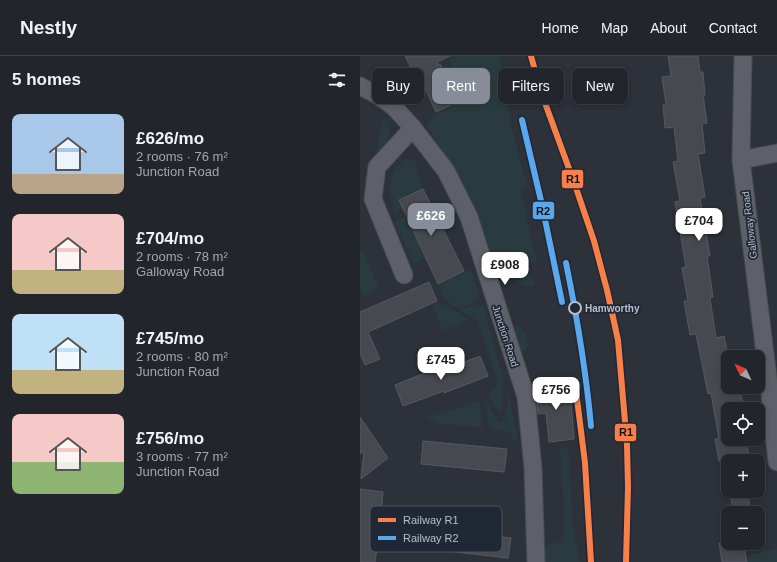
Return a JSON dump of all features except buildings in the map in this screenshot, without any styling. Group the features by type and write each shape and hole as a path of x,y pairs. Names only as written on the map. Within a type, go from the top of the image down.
{"street":[{"name":"Galloway Road","path":"742,56 741,160 773,394 777,462"},
{"name":"Junction Road","path":"360,86 379,96 394,107 414,128 446,171 469,217 526,397 533,468 536,562"},
{"path":"404,275 373,199 377,167 414,128"},
{"path":"741,160 777,153"}],"shaded area":[{"path":"449,56 500,56 502,68 498,68 498,104 507,104 510,121 527,187 520,189 537,262 529,264 534,286 523,285 510,274 502,273 496,269 475,208 457,174 428,128 427,125 432,117 457,104 490,104 490,68 454,68"},
{"path":"383,117 390,125 389,130 391,133 387,143 375,162"},
{"path":"405,159 413,159 416,164 423,189 400,200 403,208 395,212 392,205 390,191 392,177 399,164"},
{"path":"407,216 426,257 414,263 394,222"},
{"path":"363,250 379,289 363,296 360,288 360,251"},
{"path":"471,269 480,299 463,306 454,306 448,302 439,285"},
{"path":"439,303 447,306 469,320 443,331 433,305"},
{"path":"483,305 504,381 500,414 488,395 496,386 497,379 478,321 459,309 474,306 475,308"},
{"path":"518,326 523,329 528,345 523,352 521,352 515,329 515,327"},
{"path":"508,390 517,436 516,444 509,432 489,427 488,423 486,403 489,405 498,422 500,423 504,421 506,417"},
{"path":"479,401 482,427 439,424 426,418"},
{"path":"568,448 573,531 580,562 544,562 545,547 548,544 563,542 564,507 560,449"},
{"path":"777,548 777,562 748,562 748,555"}],"railway":[{"path":"531,56 541,92 594,241 618,340 627,445 628,487 626,562"}],"rail line":[{"name":"R1","path":"531,56 541,92 594,241 618,340 627,445 628,487 626,562"},
{"name":"R2","path":"522,120 542,205 562,302"},
{"name":"R2","path":"566,263 581,344 591,426"},
{"name":"R1","path":"576,391 585,463 591,562"}],"place":[{"name":"Hamworthy","path":"575,308"}]}
